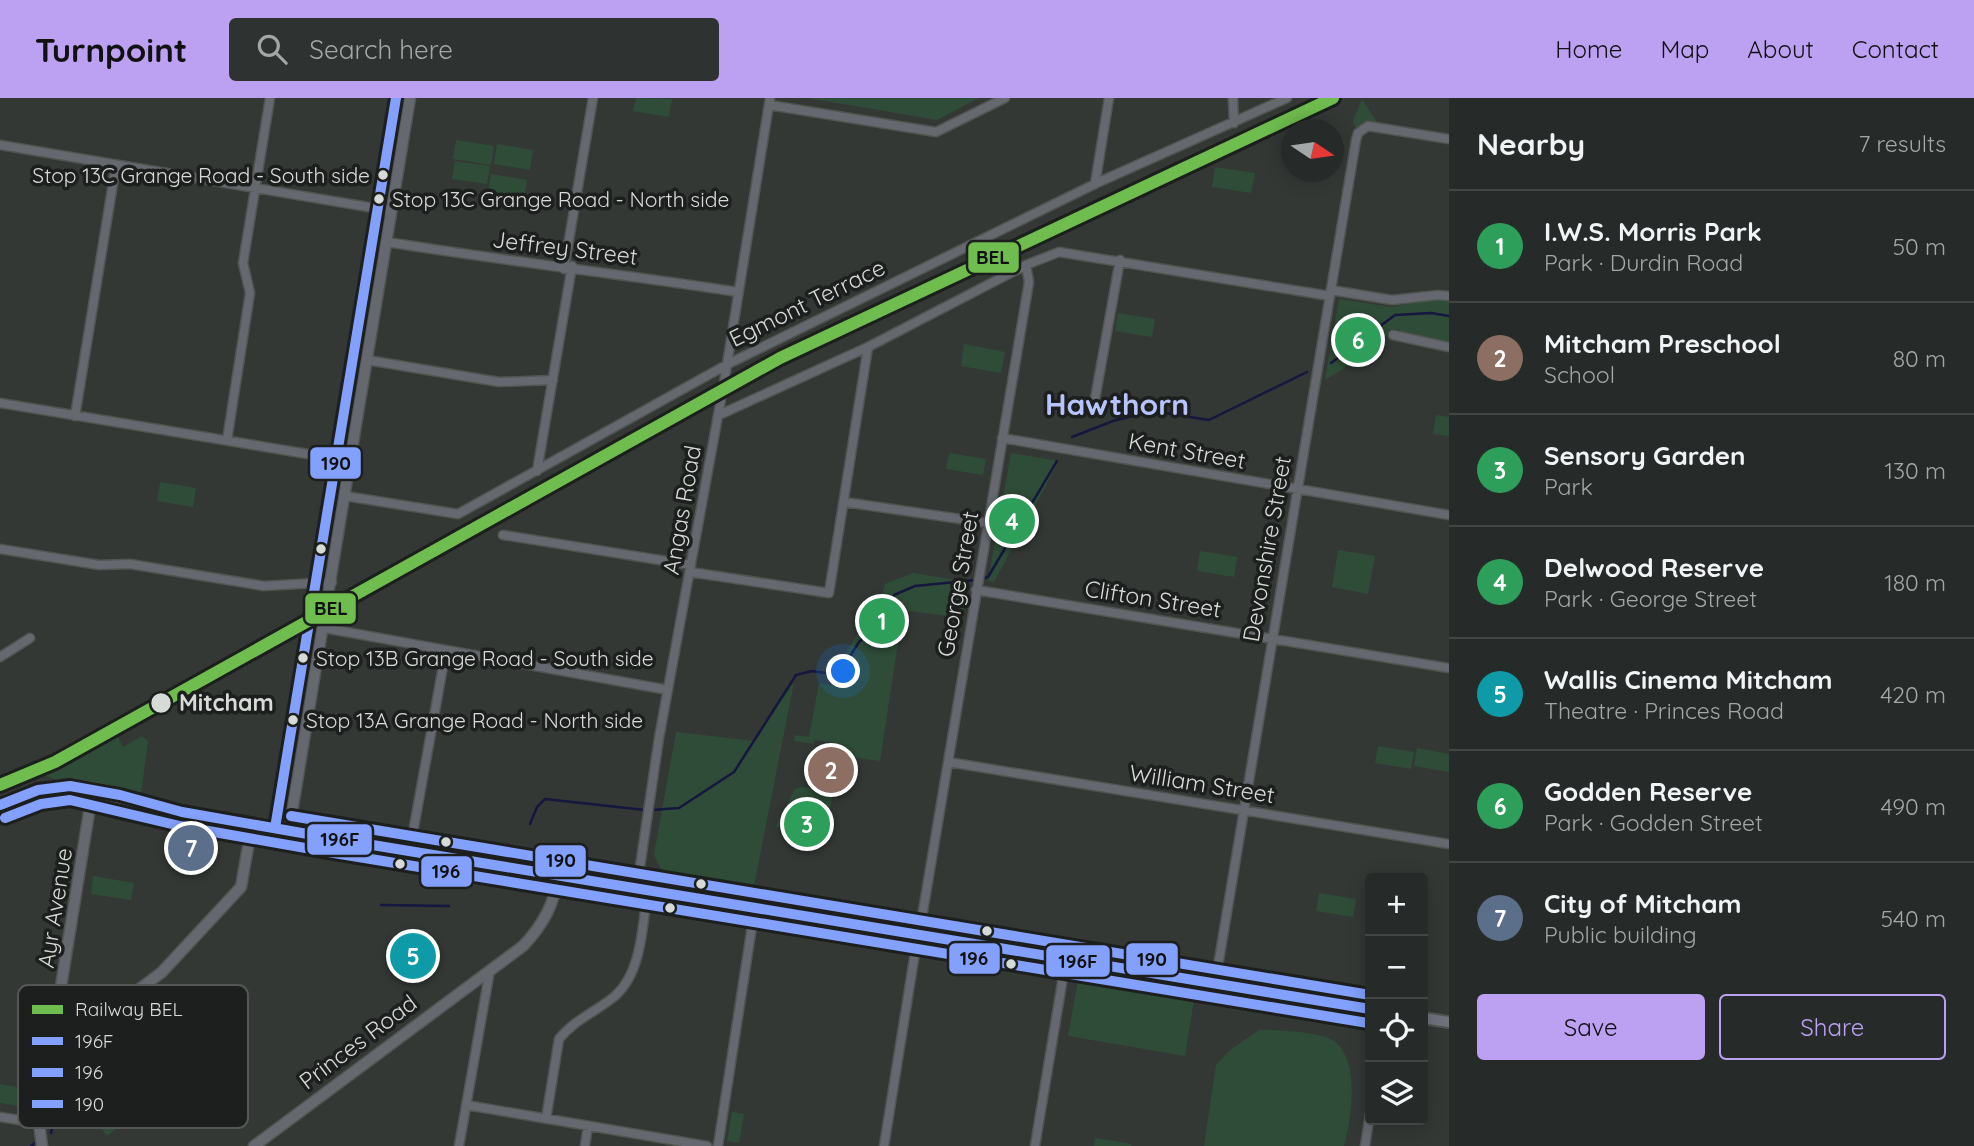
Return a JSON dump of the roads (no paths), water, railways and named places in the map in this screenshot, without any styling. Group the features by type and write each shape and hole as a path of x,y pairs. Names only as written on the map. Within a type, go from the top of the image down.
{"main road":[{"path":"0,805 38,790 70,786 120,795 182,812"},
{"path":"0,815 54,797 182,812 1365,1008"},
{"path":"1428,1018 1449,1022"}],"street":[{"path":"227,440 249,300 243,263 270,98"},
{"path":"289,831 410,98"},
{"path":"537,471 553,380 593,98"},
{"path":"770,101 936,132 1005,98"},
{"path":"1095,184 1109,98"},
{"path":"1233,98 1234,123"},
{"name":"Egmont Terrace","path":"345,496 458,514 728,363 1095,184 1287,98"},
{"name":"Angas Road","path":"546,1119 559,1039 567,1029 626,984 635,967 645,907 643,888 646,821 728,363 770,101"},
{"name":"Devonshire Street","path":"1214,984 1358,132 1368,126 1449,139"},
{"path":"0,145 392,211"},
{"path":"75,415 116,165"},
{"name":"Jeffrey Street","path":"387,242 738,292"},
{"path":"719,415 869,347 1026,265 1065,252 1392,300 1449,296"},
{"path":"1095,399 1120,260"},
{"name":"George Street","path":"923,911 1029,282 1026,265"},
{"path":"1393,335 1449,347"},
{"path":"503,535 829,593 869,347"},
{"path":"367,360 499,382 553,380"},
{"path":"0,403 351,461"},
{"name":"Kent Street","path":"1002,438 1449,515"},
{"path":"844,502 988,523"},
{"path":"0,549 99,565 130,564 264,586 332,582"},
{"name":"Clifton Street","path":"976,590 1449,668"},
{"path":"324,628 668,690"},
{"path":"0,657 30,638"},
{"path":"410,849 446,650"},
{"name":"William Street","path":"948,762 1449,844"},
{"name":"Ayr Avenue","path":"62,985 91,800"},
{"path":"148,985 241,887 251,824"},
{"name":"Princes Road","path":"254,1146 538,930 553,905 559,874"},
{"path":"718,1146 755,907"},
{"path":"884,1146 918,934"},
{"path":"1035,1146 1066,959"},
{"path":"459,1146 484,994 491,968"},
{"path":"469,984 478,987 484,994"},
{"path":"466,1105 707,1146"},
{"path":"0,1116 18,1121"},
{"path":"1365,1146 1368,1125"},
{"path":"585,1146 588,1126"},
{"name":"Ayr Avenue","path":"40,1128 42,1146"}],"waterway":[{"path":"1331,363 1395,315 1431,313 1449,316"},
{"path":"1072,437 1113,421 1152,411 1209,420 1307,372"},
{"path":"982,579 988,577 1057,461"},
{"path":"652,810 679,808 734,772 796,675 812,671 838,675 859,642 878,624 894,595 915,586 976,580"},
{"path":"530,824 537,807 545,799 645,810"},
{"path":"381,905 449,906"},
{"path":"51,1133 52,1128"},
{"path":"31,1146 39,1140"}],"rail line":[{"name":"BEL","path":"0,785 55,762 780,358 1333,98"}],"place":[{"name":"Stop 13C Grange Road - South side","path":"383,175"},
{"name":"Stop 13C Grange Road - North side","path":"379,199"},
{"name":"Godden Reserve","path":"1358,340"},
{"name":"Delwood Reserve","path":"1012,521"},
{"name":"I.W.S. Morris Park","path":"882,621"},
{"name":"Stop 13B Grange Road - South side","path":"303,658"},
{"name":"Mitcham","path":"161,703"},
{"name":"Stop 13A Grange Road - North side","path":"293,720"},
{"name":"Mitcham Preschool","path":"831,770"},
{"name":"Sensory Garden","path":"807,824"},
{"name":"City of Mitcham","path":"191,848"},
{"name":"Wallis Cinema Mitcham","path":"413,956"}],"district":[{"name":"Hawthorn","path":"1117,405"}]}
